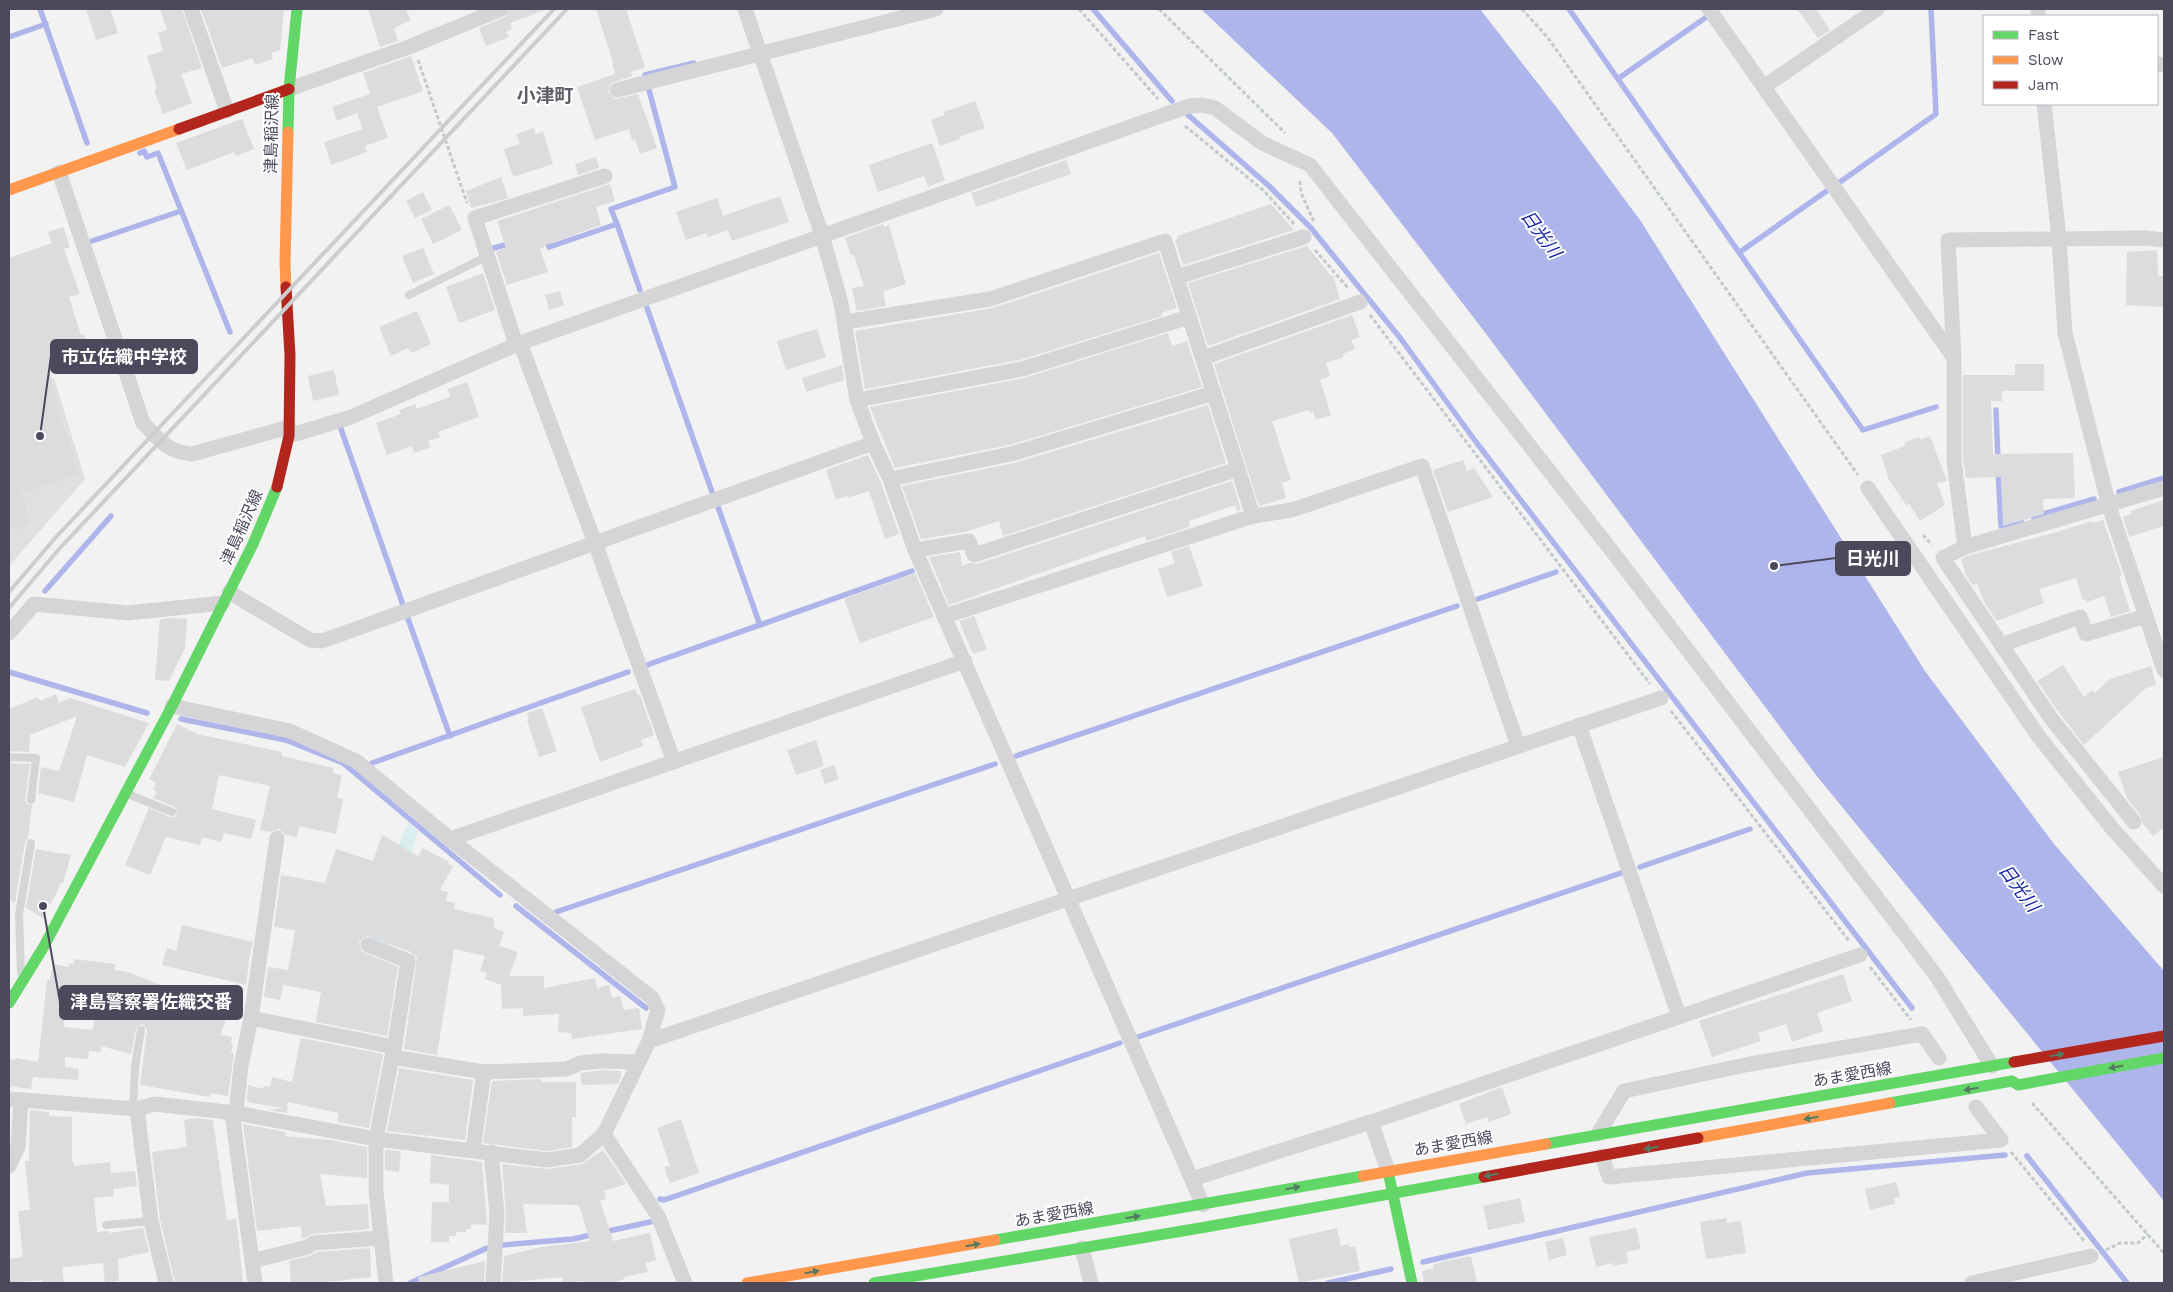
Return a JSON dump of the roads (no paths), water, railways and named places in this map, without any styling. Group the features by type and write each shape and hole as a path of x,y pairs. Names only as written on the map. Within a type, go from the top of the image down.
{"main road":[{"name":"津島稲沢線","path":"9,1002 43,948 172,706 253,544 275,494 289,432 290,355 285,264 288,89 297,9"},
{"path":"9,190 288,89"},
{"name":"あま愛西線","path":"747,1283 2164,1036"},
{"path":"874,1283 2164,1058"},
{"path":"1388,1171 1391,1193 1412,1283"}],"street":[{"path":"192,9 227,111"},
{"path":"288,89 414,45 501,9"},
{"path":"744,9 822,235 845,322 858,400 873,443 890,479 915,550 1070,898 1203,1205"},
{"path":"617,90 936,9"},
{"path":"1709,9 1765,86 1954,358"},
{"path":"1765,86 1877,9"},
{"path":"59,172 144,424 168,448 180,453 192,454 351,417 518,344 822,235 1189,106 1202,105 1215,108 1262,143 1310,165 1609,547 1900,927 1937,977 1992,1066"},
{"path":"2044,105 2060,238 2065,333 2109,506 2164,670"},
{"path":"605,176 476,218 518,344 595,542 674,762"},
{"path":"1177,277 1309,232"},
{"path":"1965,548 1954,460 1954,358 1948,240 2060,238 2144,238 2164,240"},
{"path":"845,322 990,299 1165,241 1253,516"},
{"path":"1203,358 1360,302"},
{"path":"858,400 1022,368 1189,317"},
{"path":"890,479 1011,454 1214,393"},
{"path":"9,633 34,604 128,613 226,598 310,640 322,641 873,443"},
{"path":"945,616 1253,516 1292,510 1422,466 1518,746"},
{"path":"915,550 969,541 974,555 1238,469"},
{"path":"1868,488 2039,737 2111,827 2164,886"},
{"path":"2134,822 2050,717 1943,558 1965,548 2164,488"},
{"path":"2001,645 2080,617 2086,634 2146,616"},
{"path":"450,839 965,661"},
{"path":"649,1041 1661,698"},
{"path":"9,1166 18,1147 15,1099 135,1109 154,1104 234,1113 376,1139 546,1160 580,1155 604,1134 649,1041 658,1010 652,998 450,839 356,761 290,731 172,706"},
{"path":"1579,725 1679,1016"},
{"path":"256,1283 234,1113 251,1018 277,838"},
{"path":"368,945 408,961 376,1139 376,1191 386,1283"},
{"path":"1192,1179 1370,1122 1860,955"},
{"path":"251,1018 484,1072 567,1070 580,1063 602,1061 638,1062"},
{"path":"1598,1134 1624,1091 1750,1064 1922,1034 1939,1058"},
{"path":"473,1150 484,1072"},
{"path":"1602,1156 1609,1177 2000,1140 1976,1107"},
{"path":"135,1109 151,1221 166,1283"},
{"path":"1370,1122 1388,1171"},
{"path":"604,1134 658,1216 684,1283"},
{"path":"491,1152 497,1214 493,1283"},
{"path":"252,1261 308,1247 313,1243 380,1238"},
{"path":"1082,1248 1090,1283"},
{"path":"1972,1283 2091,1256"}],"lane":[{"path":"409,295 488,256"},
{"path":"9,757 36,758 32,800"},
{"path":"125,793 172,812"},
{"path":"21,982 19,915 31,842"},
{"path":"135,1109 135,1067 141,1030"},
{"path":"106,1225 151,1221"}],"water":[{"path":"1201,9 1480,9 1557,108 1640,220 1925,671 2054,844 2164,971 2164,1201 1816,775 1487,335 1332,133"}],"waterway":[{"path":"40,9 87,143"},
{"path":"1093,9 1172,101"},
{"path":"1569,9 1863,430 1936,407"},
{"path":"1840,182 1936,114 1931,9"},
{"path":"1619,78 1705,18"},
{"path":"9,37 46,24"},
{"path":"645,75 694,63"},
{"path":"617,224 611,209 675,187 649,90"},
{"path":"1187,114 1269,186 1311,228 1401,339 1476,442 1912,1008"},
{"path":"140,153 144,151 147,157 158,153 230,332"},
{"path":"1740,252 1828,190"},
{"path":"92,241 181,211"},
{"path":"546,237 549,247 617,224 640,290"},
{"path":"494,248 511,243"},
{"path":"647,308 712,492"},
{"path":"1996,410 1998,460"},
{"path":"341,429 403,605"},
{"path":"1998,470 2001,526 2021,521"},
{"path":"2119,492 2164,478"},
{"path":"2033,517 2094,499"},
{"path":"718,507 760,625"},
{"path":"45,591 111,516"},
{"path":"647,665 912,571"},
{"path":"1478,599 1556,572"},
{"path":"1016,756 1457,606"},
{"path":"407,616 450,736"},
{"path":"9,672 147,713"},
{"path":"372,763 628,672"},
{"path":"181,719 286,740 343,763 500,895"},
{"path":"556,912 995,764"},
{"path":"1640,867 1750,829"},
{"path":"1138,1037 1621,873"},
{"path":"516,906 646,1008"},
{"path":"660,1199 664,1200 1120,1043"},
{"path":"1423,1262 1807,1173 2005,1155"},
{"path":"2027,1156 2127,1283"},
{"path":"604,1232 650,1222"},
{"path":"503,1245 573,1239 595,1234"},
{"path":"410,1283 487,1248"},
{"path":"1328,1283 1391,1269"}],"railway":[{"path":"9,592 56,537 554,9"},
{"path":"9,608 60,548 567,9"}],"place":[{"name":"市立佐織中学校","path":"40,436"},
{"name":"日光川","path":"1774,566"},
{"name":"津島警察署佐織交番","path":"43,906"}],"district":[{"name":"小津町","path":"545,95"}]}
